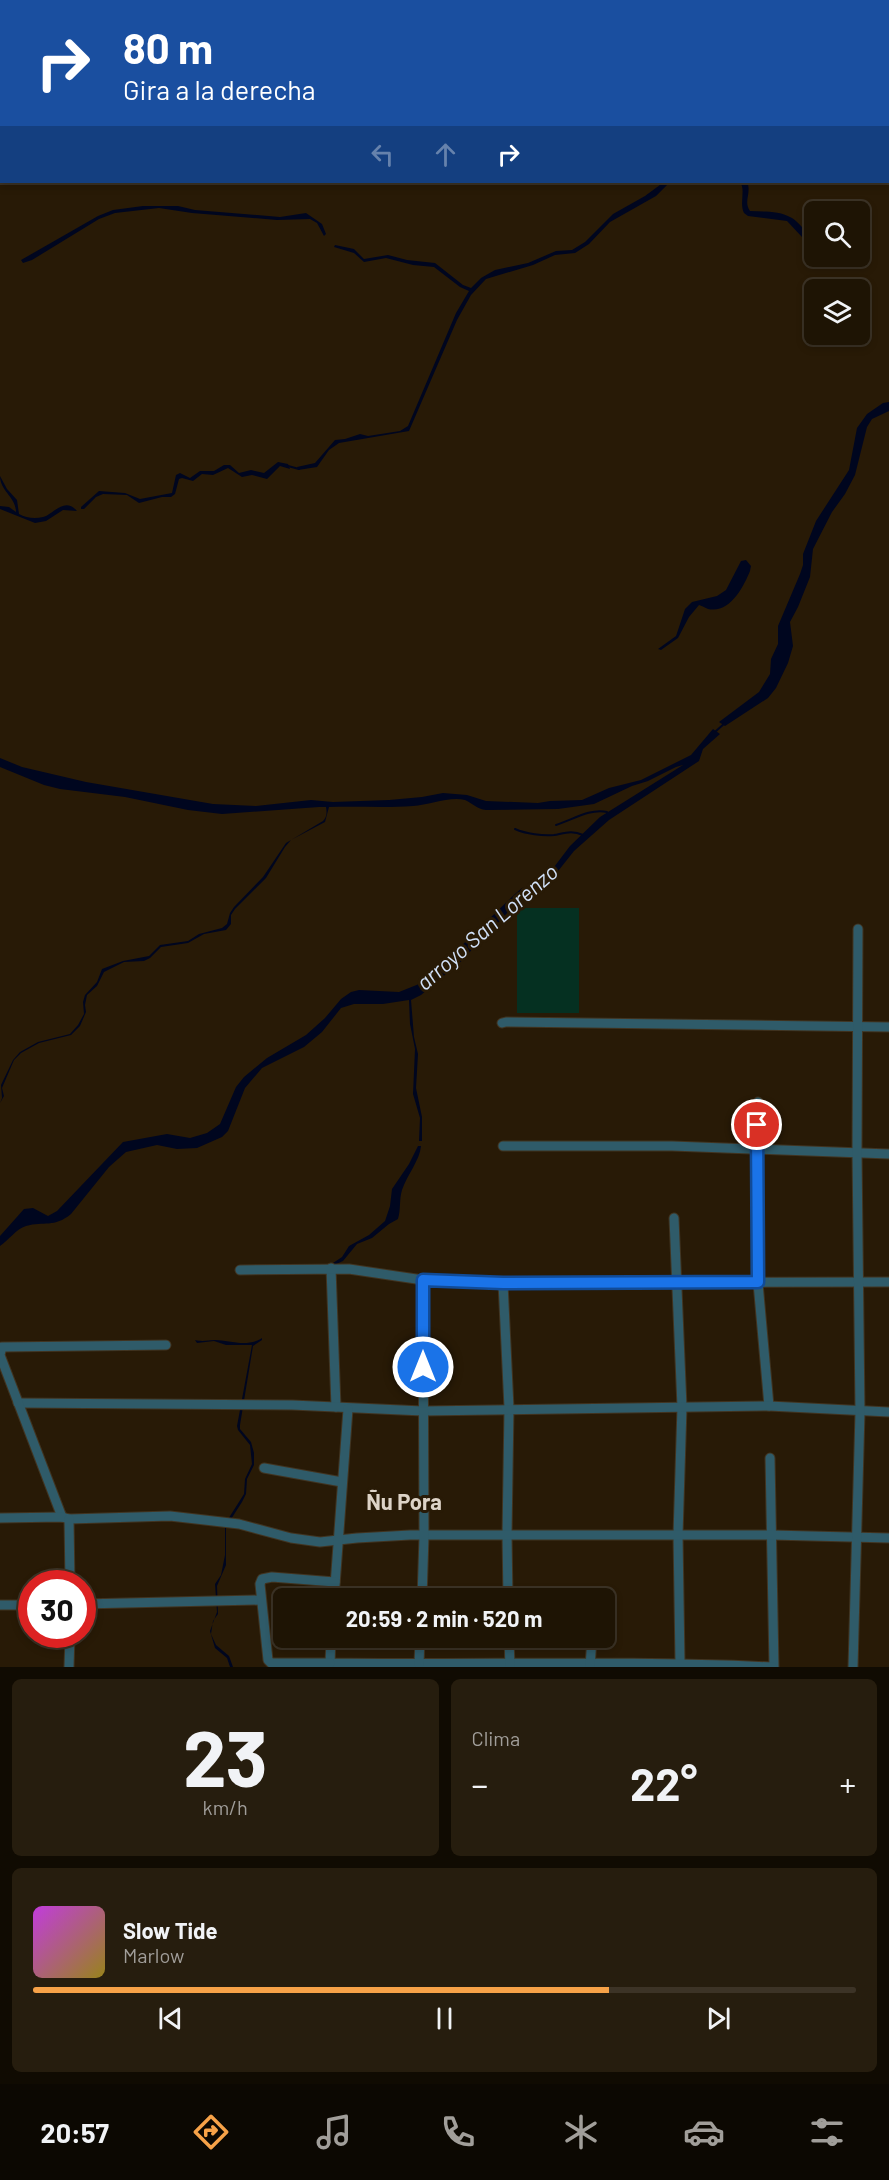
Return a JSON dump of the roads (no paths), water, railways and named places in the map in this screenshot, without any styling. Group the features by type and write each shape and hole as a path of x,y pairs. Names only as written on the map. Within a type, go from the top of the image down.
{"street":[{"path":"853,1667 860,1412 857,1152 858,929"},
{"path":"502,1023 889,1027"},
{"path":"758,1102 756,1149 758,1282 769,1406"},
{"path":"503,1146 583,1145 889,1154"},
{"path":"674,1218 682,1407 678,1535 680,1663"},
{"path":"240,1270 331,1268 423,1280 503,1283 889,1282"},
{"path":"331,1268 336,1407"},
{"path":"422,1588 423,1280"},
{"path":"503,1283 509,1408 508,1588"},
{"path":"69,1570 65,1518 0,1355 2,1347 166,1345"},
{"path":"18,1403 336,1407 423,1411 769,1406 889,1412"},
{"path":"335,1588 348,1409"},
{"path":"335,1582 267,1577 262,1579 261,1600 268,1659 271,1663 430,1666 680,1663 773,1667 770,1458"},
{"path":"264,1468 342,1482"},
{"path":"0,1518 170,1516 239,1524 291,1538 320,1542 357,1538 507,1535 772,1535 889,1538"},
{"path":"96,1604 261,1600"},
{"path":"0,1605 18,1605"},
{"path":"69,1667 70,1648"},
{"path":"330,1663 331,1648"},
{"path":"419,1664 420,1648"},
{"path":"509,1648 510,1665"},
{"path":"590,1665 591,1648"}],"water":[{"path":"663,183 669,183 656,196 610,222 589,244 575,253 555,255 533,265 486,279 471,295 457,320 409,431 339,443 329,450 317,467 298,470 297,467 315,463 335,440 360,434 368,436 400,431 408,426 456,313 469,291 434,267 413,265 386,258 364,262 354,253 334,247 335,245 354,249 364,259 388,255 435,263 463,285 471,288 481,278 495,270 528,263 556,251 572,250 585,242 613,214"},
{"path":"741,183 747,183 749,190 747,204 750,211 787,215 804,228 804,238 787,221 748,216 744,213"},
{"path":"143,206 178,206 195,210 280,217 306,213 322,224 326,234 324,236 317,223 310,219 277,220 159,208 115,213 99,219 32,260 23,263 21,260 98,216 113,210"},
{"path":"889,402 889,411 872,419 867,427 855,475 813,549 810,577 790,622 793,646 776,688 768,698 725,726 719,722 759,692 770,674 771,659 778,644 778,626 800,574 803,554 816,521 849,470 857,428 867,414 883,403"},
{"path":"278,462 288,464 290,469 280,466 267,479 252,475 242,477 228,468 213,475 202,474 193,481 179,479 175,494 171,497 139,503 127,495 103,494 81,509 99,491 125,493 140,499 172,493 176,475 180,473 190,478 200,471 214,471 224,465 230,465 239,473 251,470 264,473"},
{"path":"0,476 7,489 17,500 19,514 31,518 43,517 68,505 77,511 63,510 46,521 35,523 0,509 0,506 9,507 16,512 14,502 2,486"},
{"path":"746,560 751,566 750,571 735,598 716,609 708,609 699,605 689,617 678,638 661,650 658,649 676,636 685,609 692,602 717,596 726,590 741,561"},
{"path":"713,729 720,734 703,749 699,761 609,820 574,851 551,880 542,888 517,902 500,921 487,931 465,958 421,995 411,1000 418,1054 416,1088 422,1117 422,1141 419,1141 420,1118 413,1094 415,1049 410,1024 409,1000 383,1004 354,1004 341,1008 322,1032 304,1047 262,1068 245,1088 228,1131 222,1137 197,1148 177,1149 157,1145 126,1152 109,1167 71,1214 54,1223 22,1227 0,1246 0,1236 24,1209 33,1208 48,1216 57,1211 123,1142 167,1134 190,1138 207,1133 220,1124 236,1087 244,1077 267,1058 306,1035 341,999 351,992 359,990 399,992 424,982 522,888 538,884 545,879 570,846 600,817 683,765 594,804 558,809 486,810 459,799 413,806 329,807 325,822 291,840 323,821 326,807 222,814 188,810 125,797 44,785 0,767 0,758 22,767 86,782 213,804 256,806 311,800 333,802 389,800 443,793 467,795 486,801 538,803 582,800 609,788 641,780 691,755"},
{"path":"291,840 266,878 235,909 231,915 231,924 226,930 204,934 188,943 161,947 144,961 124,962 104,972 97,986 87,995 86,1012 80,1026 71,1035 39,1043 21,1053 14,1060 2,1088 4,1096 0,1103 1,1085 13,1060 20,1052 38,1042 70,1034 84,1014 85,995 97,982 102,969 123,961 149,956 160,945 188,941 199,934 222,928 227,924 234,907 263,877 286,843"},
{"path":"418,1146 421,1146 418,1157 402,1190 398,1219 372,1238 357,1244 343,1261 334,1265 333,1263 342,1257 349,1246 369,1235 385,1221 392,1189"},
{"path":"262,1338 253,1346 240,1425 240,1429 251,1442 254,1465 247,1479 246,1494 226,1527 226,1565 217,1586 218,1614 214,1619 217,1612 215,1584 221,1575 225,1555 225,1524 244,1494 245,1479 252,1464 250,1445 237,1426 252,1345 226,1345 214,1341 197,1343 195,1340 220,1340 250,1343"},
{"path":"213,1624 211,1634 216,1645 229,1656 233,1667 230,1667 227,1658 215,1648 210,1631"}],"waterway":[{"path":"288,466 299,469"},
{"name":"arroyo San Lorenzo","path":"716,731 725,723"},
{"path":"556,825 588,813 607,812"},
{"path":"515,829 540,835 572,832 583,835"}],"district":[{"name":"Ñu Pora","path":"404,1502"}]}
